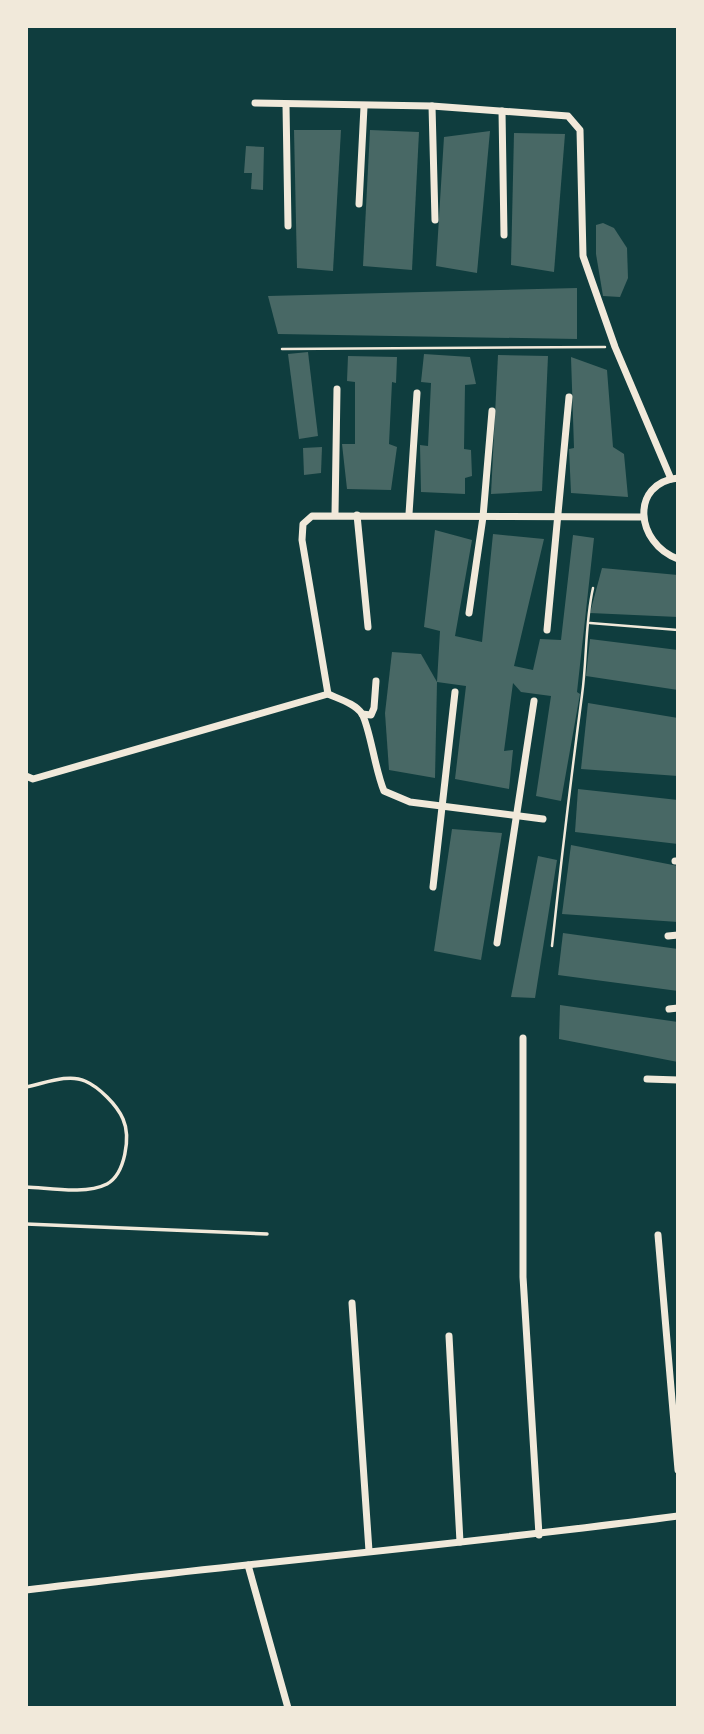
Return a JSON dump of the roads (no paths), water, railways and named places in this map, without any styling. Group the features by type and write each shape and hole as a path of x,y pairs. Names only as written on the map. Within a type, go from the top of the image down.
{"street":[{"path":"255,103 364,107 432,106 568,116 580,130 583,256 615,346 674,479 657,487 647,501 643,517 648,536 660,551 678,559"},
{"path":"286,104 288,226"},
{"path":"432,106 435,220"},
{"path":"359,204 364,107"},
{"path":"502,111 504,235"},
{"path":"335,514 337,390"},
{"path":"409,514 417,393"},
{"path":"547,630 569,397"},
{"path":"468,613 484,517 492,411"},
{"path":"328,694 302,540 303,524 312,516 409,514 643,517"},
{"path":"356,515 368,627"},
{"path":"26,776 33,779 328,694 347,702 362,714 370,715 374,708 376,681"},
{"path":"433,887 455,692"},
{"path":"496,943 534,701"},
{"path":"362,714 375,771 384,791 410,802 543,819"},
{"path":"668,936 678,935"},
{"path":"523,1038 523,1277 539,1535"},
{"path":"647,1079 678,1080"},
{"path":"658,1235 678,1470"},
{"path":"352,1303 369,1551"},
{"path":"449,1336 460,1542"},
{"path":"26,1590 369,1551 539,1535 678,1516"},
{"path":"248,1565 288,1708"}],"lane":[{"path":"26,1087 67,1078 85,1081 112,1102 124,1121 126,1139 121,1169 109,1183 91,1189 26,1187"},
{"path":"26,1224 267,1234"}]}
